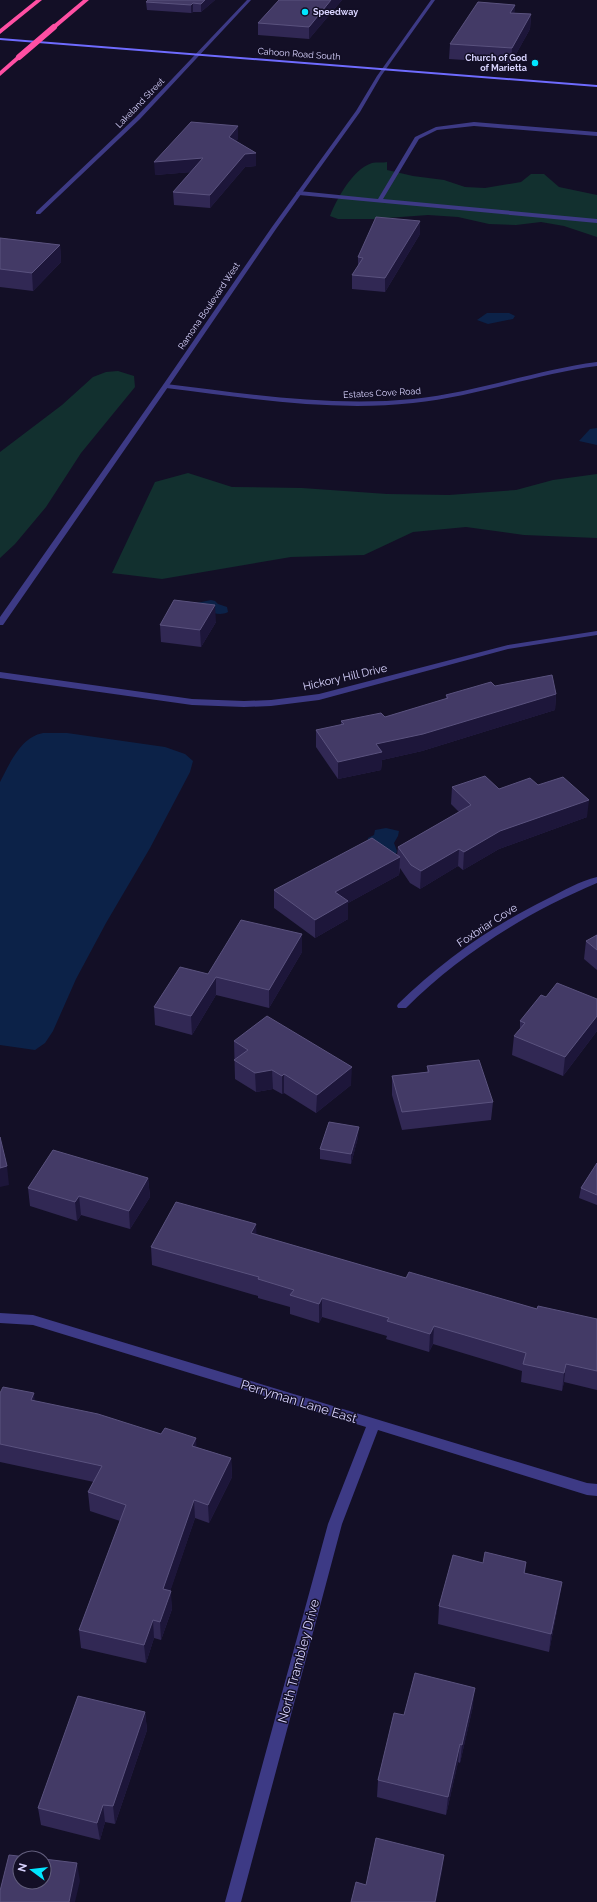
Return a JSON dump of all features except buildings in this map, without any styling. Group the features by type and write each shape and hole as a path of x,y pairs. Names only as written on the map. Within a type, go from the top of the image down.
{"highway":[{"path":"0,32 39,0"},
{"path":"0,74 86,0"}],"main road":[{"name":"Cahoon Road South","path":"0,39 385,68 597,86"}],"street":[{"name":"Lakeland Street","path":"38,213 138,118 249,0"},
{"name":"Ramona Boulevard West","path":"0,623 299,193 358,111 385,68 433,0"},
{"path":"379,201 417,138 436,129 474,124 597,134"},
{"path":"299,193 597,222"},
{"name":"Estates Cove Road","path":"166,386 324,404 378,404 414,401 487,388 557,369 597,364"},
{"name":"Hickory Hill Drive","path":"0,675 192,702 244,704 271,703 319,697 508,647 597,633"},
{"name":"Foxbriar Cove","path":"402,1006 443,968 498,931 526,914 597,880"},
{"name":"Perryman Lane East","path":"0,1318 33,1320 597,1490"},
{"name":"North Trambley Drive","path":"232,1902 335,1524 374,1424"}],"green space":[{"path":"387,162 387,170 413,176 444,180 465,187 485,188 521,182 531,174 544,174 559,187 597,195 597,237 564,226 541,222 516,225 489,224 458,217 428,215 373,219 338,219 330,216 341,193 358,171 372,163"},
{"path":"118,371 134,376 135,387 81,453 46,507 15,544 0,558 0,452 62,405 93,377 106,372"},
{"path":"188,473 232,487 302,488 387,494 449,495 516,490 553,480 597,474 597,538 524,535 466,527 413,532 364,555 291,557 162,579 112,573 155,482"}],"water":[{"path":"487,313 509,313 515,316 513,319 488,324 477,320"},
{"path":"597,428 597,445 579,441 590,429"},
{"path":"211,600 227,607 228,612 224,614 216,613 197,603"},
{"path":"43,733 67,733 165,747 185,754 193,761 190,772 150,848 106,923 76,979 53,1031 45,1043 35,1050 0,1045 0,782 12,759 22,745 35,735"},
{"path":"386,828 399,831 394,843 397,851 396,854 389,857 367,843 368,838 374,835 375,830"}],"place":[{"name":"Speedway","path":"305,12"},
{"name":"Church of God of Marietta","path":"535,63"}]}
